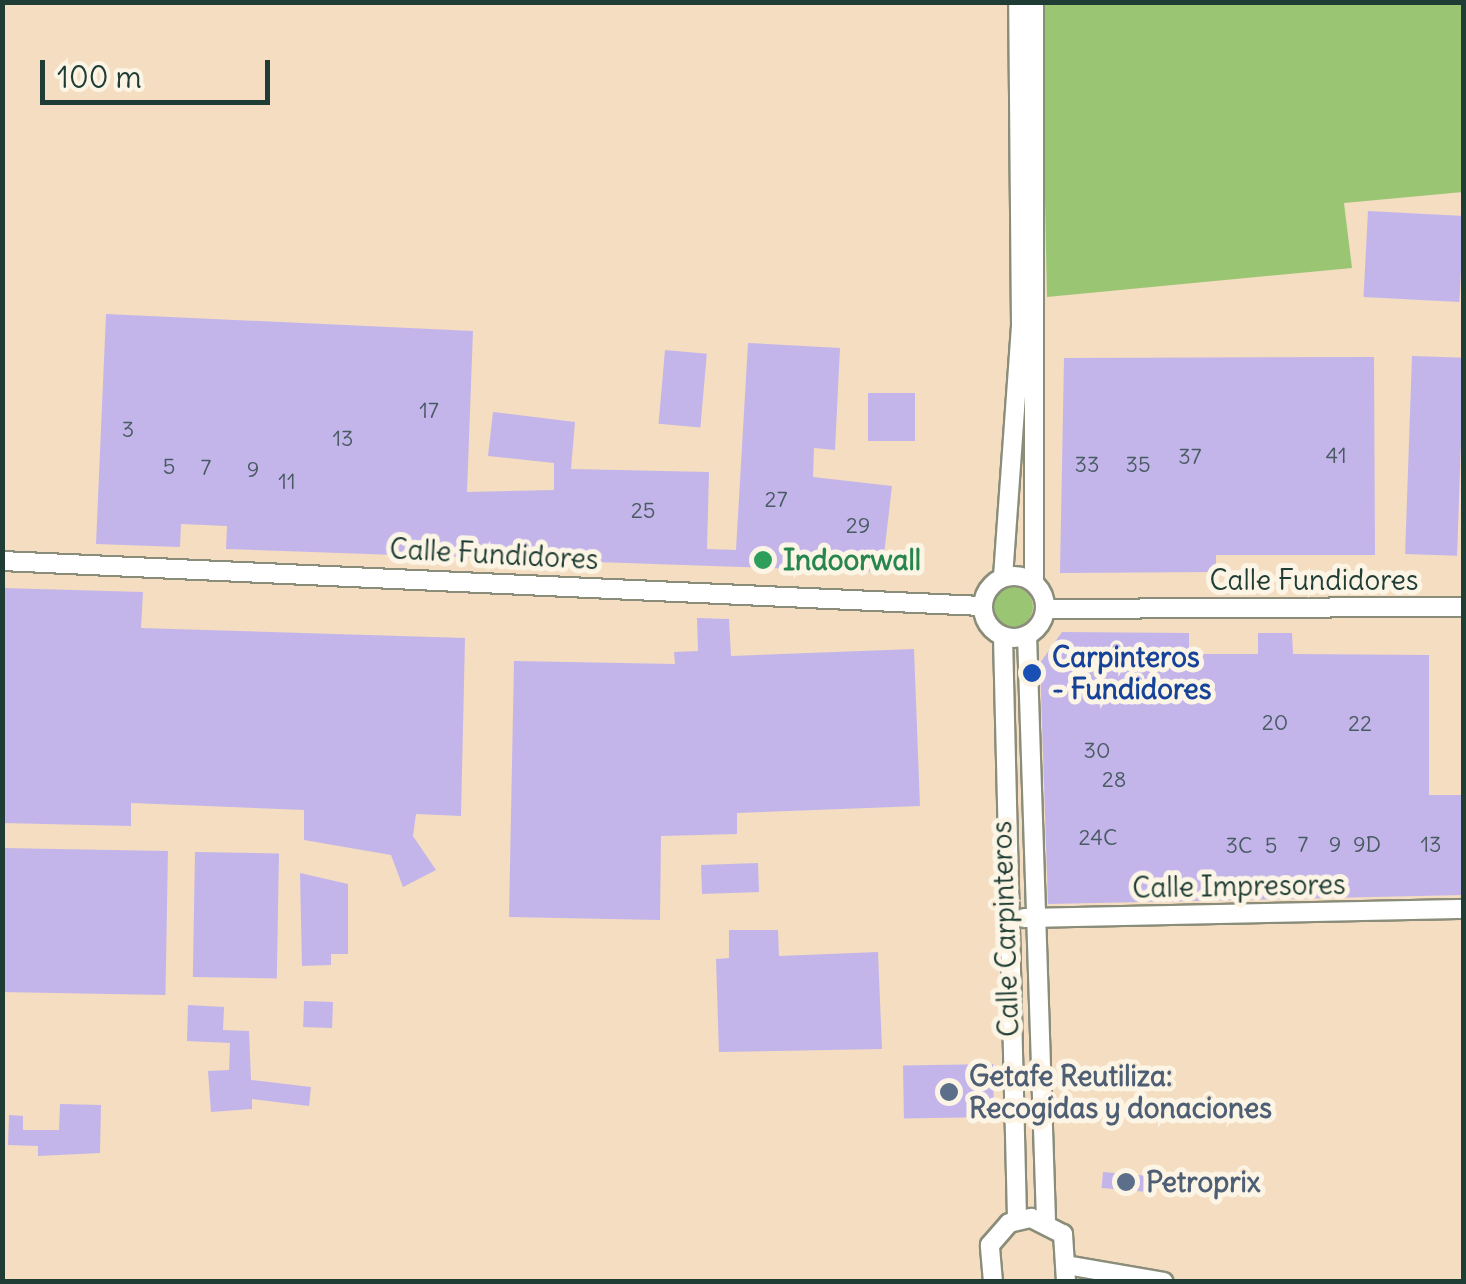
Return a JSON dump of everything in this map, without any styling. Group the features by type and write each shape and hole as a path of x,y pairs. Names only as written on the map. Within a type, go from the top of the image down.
{"street":[{"path":"1018,2 1022,326 1003,577 983,606 1004,636 1027,635 1045,609 1034,582 1034,2"},
{"name":"Calle Fundidores","path":"2,561 983,606"},
{"path":"1003,577 1034,582"},
{"name":"Calle Fundidores","path":"1045,609 1464,607"},
{"name":"Calle Carpinteros","path":"1016,1220 1027,635"},
{"name":"Calle Carpinteros","path":"1004,636 1046,1221"},
{"name":"Calle Impresores","path":"1024,918 1464,910"},
{"path":"993,1282 990,1245 1016,1220 1046,1221 1063,1234 1069,1274 1164,1282"}],"green space":[{"path":"1041,3 1463,3 1463,192 1344,203 1352,268 1047,297"},
{"path":"1013,587 1027,593 1033,607 1027,621 1013,627 999,621 993,607 999,593"}],"building":[{"path":"1368,211 1464,216 1459,302 1363,297"},
{"path":"106,314 473,331 467,492 554,490 554,463 488,456 493,412 575,422 571,469 709,472 707,549 736,550 748,343 840,348 835,450 814,448 813,477 892,486 882,572 226,549 227,526 181,524 180,547 96,544"},
{"path":"665,350 707,354 700,427 659,424"},
{"path":"1412,356 1464,358 1457,556 1405,554"},
{"path":"1374,357 1375,555 1216,555 1216,572 1060,573 1064,358"},
{"path":"868,393 915,393 915,441 868,441"},
{"path":"2,588 143,592 141,628 465,638 461,816 416,814 413,836 436,870 403,887 391,855 304,840 304,810 131,803 131,826 2,823"},
{"path":"697,618 729,619 731,656 914,649 920,806 737,813 737,834 661,836 660,920 509,917 514,661 675,664 674,652 698,651"},
{"path":"1062,632 1189,633 1189,654 1258,654 1258,633 1292,633 1293,654 1429,655 1429,795 1464,795 1464,895 1048,904 1040,663"},
{"path":"2,848 168,851 165,995 2,992"},
{"path":"195,852 279,853 277,978 193,977"},
{"path":"758,863 759,892 702,894 701,865"},
{"path":"300,873 348,884 348,954 331,954 331,965 302,966"},
{"path":"729,930 778,930 779,956 878,952 882,1049 719,1052 716,959 729,958"},
{"path":"304,1001 333,1002 332,1028 303,1027"},
{"path":"188,1005 224,1007 223,1030 249,1031 251,1080 311,1087 309,1106 252,1099 252,1109 211,1112 208,1071 229,1070 230,1043 187,1041"},
{"name":"Getafe Reutiliza: Recogidas y donaciones","path":"993,1064 994,1117 904,1119 903,1066"},
{"path":"60,1104 101,1105 100,1153 38,1156 38,1146 8,1145 9,1115 23,1116 23,1130 59,1130"},
{"name":"Petroprix","path":"1103,1172 1150,1176 1148,1192 1102,1188"}],"place":[{"name":"Indoorwall","path":"763,560"},
{"name":"Carpinteros - Fundidores","path":"1032,673"},
{"name":"Getafe Reutiliza: Recogidas y donaciones","path":"949,1092"},
{"name":"Petroprix","path":"1126,1182"}]}
